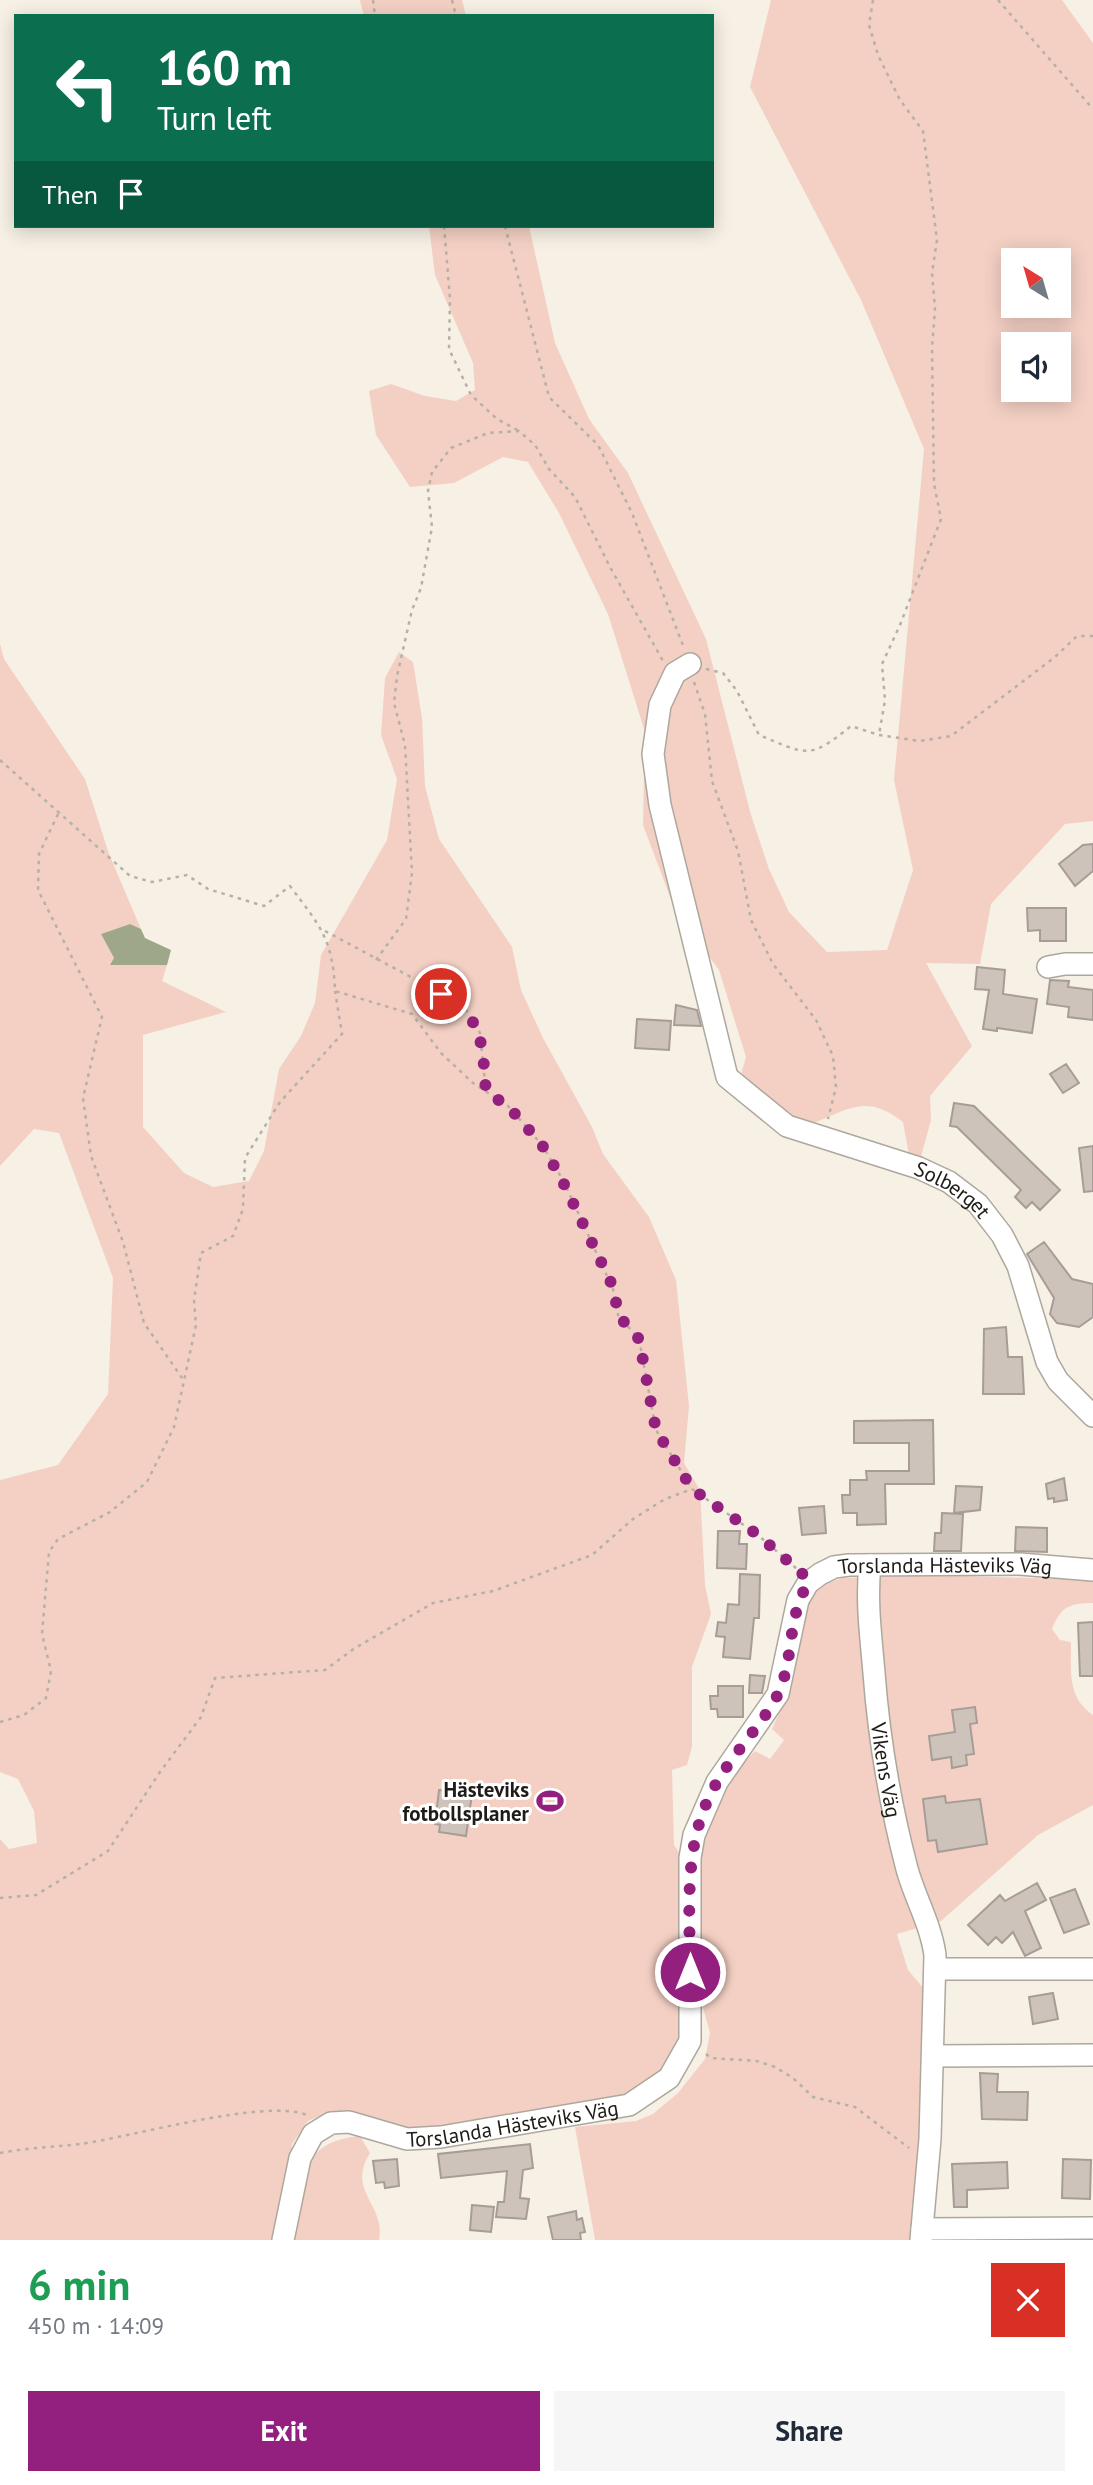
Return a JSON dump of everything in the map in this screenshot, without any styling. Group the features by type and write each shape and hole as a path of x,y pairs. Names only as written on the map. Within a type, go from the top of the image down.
{"street":[{"name":"Solberget","path":"682,669 660,705 653,754 660,805 727,1077 787,1126 919,1168 949,1182 978,1204 1002,1235 1018,1266 1047,1362 1064,1389 1093,1416"},
{"path":"1048,967 1093,964"},
{"name":"Torslanda Hästeviks Väg","path":"324,2126 349,2122 407,2139 441,2137 629,2105 668,2078 690,2041 690,1858 694,1835 717,1782 778,1694 787,1661 794,1613 808,1583 834,1567 870,1565 1020,1564 1093,1570"},
{"name":"Vikens Väg","path":"870,1565 869,1627 876,1714 893,1812 914,1891 934,1942 933,2056 921,2234 1093,2228"},
{"path":"935,1969 1093,1969"},
{"path":"933,2056 1093,2055"},
{"path":"284,2240 300,2158 310,2138 324,2126"}],"path":[{"path":"873,0 869,25 878,55 900,100 923,131 937,240 932,273 935,309 932,348 934,484 941,519 900,625 881,664 885,700 879,735"},
{"path":"998,0 1093,109"},
{"path":"444,228 450,299 449,349 471,395 497,419 519,431 535,445 549,469 575,497 657,655 682,669 723,673 737,691 759,735 802,752 822,750 851,726 879,735 919,741 951,736 1055,657 1077,636 1093,636"},
{"path":"506,228 549,397 598,445 632,513 682,669 705,714 712,781 738,851 751,920 773,964 816,1020 833,1056 836,1087 827,1119 817,1137"},
{"path":"376,960 406,919 412,873 405,745 394,703 397,676 412,610 421,588 426,546 432,527 428,491 432,472 451,448 488,432 519,431"},
{"path":"0,760 130,876 152,882 187,875 208,888 264,906 290,886 324,931 334,960 335,991 342,1034 280,1102 245,1158 243,1209 233,1236 201,1252 194,1300 195,1325 174,1427 147,1482 110,1511 58,1539 49,1552 41,1634 51,1671 46,1698 24,1715 0,1722"},
{"path":"58,814 39,854 38,890 102,1017 83,1098 91,1156 123,1242 144,1323 182,1378"},
{"path":"324,931 463,1005 480,1033 486,1092"},
{"path":"335,991 412,1014 442,1053 486,1092 508,1106 542,1145 562,1180 614,1289 618,1315 639,1339 656,1430 692,1489 758,1535 805,1576 808,1583"},
{"path":"0,1898 36,1895 108,1851 160,1772 201,1717 215,1678 325,1670 355,1648 433,1603 493,1591 592,1555 633,1519 665,1499 692,1489"},
{"path":"690,2041 711,2058 757,2061 775,2067 793,2078 813,2097 855,2107 920,2156 928,2156"},
{"path":"0,2153 80,2144 251,2112 303,2113 324,2126"}],"shaded area":[{"path":"360,0 462,0 466,14 364,14"},
{"path":"771,0 1062,0 1093,43 1093,821 1065,824 991,904 980,964 926,963 972,1046 930,1096 931,1120 919,1164 909,1155 903,1122 890,1113 879,1108 858,1106 812,1124 787,1115 739,1082 746,1057 719,970 675,910 643,825 645,732 608,614 559,513 528,462 503,457 454,483 410,487 376,435 369,391 391,384 425,396 456,401 475,390 473,363 435,275 429,228 529,228 555,343 589,419 628,473 706,639 751,815 769,869 789,912 827,952 887,950 913,870 894,780 924,449 861,300 750,87"},
{"path":"0,644 4,659 85,779 109,854 141,929 130,924 101,934 114,958 111,965 167,965 162,981 226,1012 143,1035 143,1127 184,1173 213,1187 249,1181 264,1151 279,1069 301,1036 315,1003 321,955 387,840 397,779 381,735 385,678 399,652 413,662 422,718 425,786 439,839 512,947 521,990 543,1038 592,1127 603,1154 649,1217 676,1280 689,1406 684,1463 700,1490 705,1585 711,1614 692,1667 692,1747 687,1765 672,1770 674,1845 683,1859 681,2043 661,2074 622,2098 441,2130 409,2131 346,2111 327,2113 308,2121 292,2144 274,2240 0,2240 0,1839 9,1849 37,1843 34,1811 18,1779 0,1772 0,1480 58,1465 108,1394 113,1278 59,1133 34,1129 0,1166"},
{"path":"130,924 141,929 145,938 171,950 167,965 110,965 114,958 101,934"},
{"path":"933,1575 1093,1580 1093,1603 1067,1608 1052,1629 1060,1640 1071,1642 1072,1683 1079,1700 1093,1715 1093,1805 1038,1835 941,1921 897,1934 908,1970 925,1990 916,2240 595,2240 575,2127 636,2121 653,2114 678,2093 705,2059 710,2033 701,2000 702,1838 735,1771 755,1751 770,1759 784,1740 772,1729 790,1689 800,1626 810,1598 823,1585 842,1578"},
{"path":"360,2136 370,2153 362,2178 377,2217 379,2240 295,2240 302,2186 313,2158 323,2147 339,2140"}],"building":[{"path":"1093,844 1093,871 1075,886 1059,864 1083,845"},
{"path":"1027,908 1066,908 1066,941 1040,941 1040,930 1028,931"},
{"path":"977,967 1005,970 1003,994 1037,999 1032,1033 997,1028 997,1031 983,1029 989,990 975,989"},
{"path":"1050,980 1069,981 1068,987 1093,990 1093,1020 1068,1017 1069,1007 1047,1004"},
{"path":"676,1005 697,1010 701,1026 674,1025"},
{"path":"637,1019 671,1021 669,1050 635,1048"},
{"path":"1066,1064 1079,1083 1063,1093 1050,1074"},
{"path":"954,1103 974,1106 1060,1190 1040,1210 1032,1202 1026,1208 1015,1197 1021,1190 957,1127 950,1126"},
{"path":"1093,1146 1093,1191 1084,1192 1079,1148"},
{"path":"1044,1242 1072,1279 1093,1284 1093,1317 1079,1327 1057,1323 1050,1314 1054,1298 1027,1254"},
{"path":"1006,1327 1008,1357 1022,1357 1024,1394 983,1394 984,1329"},
{"path":"933,1420 934,1484 885,1484 886,1524 857,1525 857,1513 843,1513 842,1495 850,1495 850,1480 867,1480 866,1471 909,1471 909,1443 854,1443 854,1421"},
{"path":"1064,1478 1067,1500 1054,1502 1054,1498 1048,1499 1046,1484"},
{"path":"956,1486 982,1487 980,1510 954,1513"},
{"path":"824,1506 826,1533 802,1535 799,1508"},
{"path":"942,1513 963,1514 961,1551 934,1551 935,1533 941,1533"},
{"path":"1016,1527 1047,1528 1047,1552 1015,1551"},
{"path":"718,1531 740,1531 739,1544 747,1544 746,1569 717,1568"},
{"path":"740,1574 760,1575 759,1618 754,1618 750,1659 723,1657 725,1637 716,1636 718,1622 726,1623 728,1604 739,1605"},
{"path":"1093,1622 1093,1676 1080,1676 1078,1623"},
{"path":"750,1675 765,1676 762,1693 749,1693"},
{"path":"718,1686 743,1686 743,1717 718,1717 717,1709 711,1709 710,1696 718,1696"},
{"path":"975,1707 977,1723 970,1724 974,1754 966,1755 967,1765 952,1768 951,1757 932,1760 929,1736 955,1732 952,1710"},
{"path":"439,1790 472,1794 466,1836 439,1832 440,1825 435,1824"},
{"path":"945,1796 946,1803 980,1799 987,1844 938,1852 936,1840 928,1841 923,1799"},
{"path":"1037,1883 1046,1900 1025,1911 1041,1948 1025,1956 1013,1932 1002,1943 996,1937 988,1945 968,1925 1000,1895 1005,1901"},
{"path":"1075,1889 1089,1924 1064,1933 1050,1898"},
{"path":"1053,1993 1058,2019 1033,2024 1029,1997"},
{"path":"980,2073 998,2074 997,2092 1028,2092 1027,2120 982,2119"},
{"path":"530,2144 533,2168 523,2170 520,2198 529,2199 526,2219 496,2217 498,2202 504,2202 507,2171 441,2178 438,2154"},
{"path":"397,2159 399,2186 385,2188 384,2182 376,2183 373,2161"},
{"path":"1063,2159 1091,2160 1090,2199 1062,2198"},
{"path":"1007,2162 1008,2188 967,2190 967,2207 954,2207 952,2164"},
{"path":"472,2205 494,2207 491,2232 470,2230"},
{"path":"576,2211 577,2220 582,2218 585,2232 580,2233 581,2240 553,2240 548,2217"}],"place":[{"name":"Hästeviks fotbollsplaner","path":"550,1801"}],"route":[{"path":"441,994 463,1005 480,1033 486,1092 508,1106 542,1145 562,1180 614,1289 618,1315 639,1339 656,1430 692,1489 758,1535 805,1576 808,1583 798,1600 778,1694 717,1782 694,1835 690,1858 690,1972"}]}
